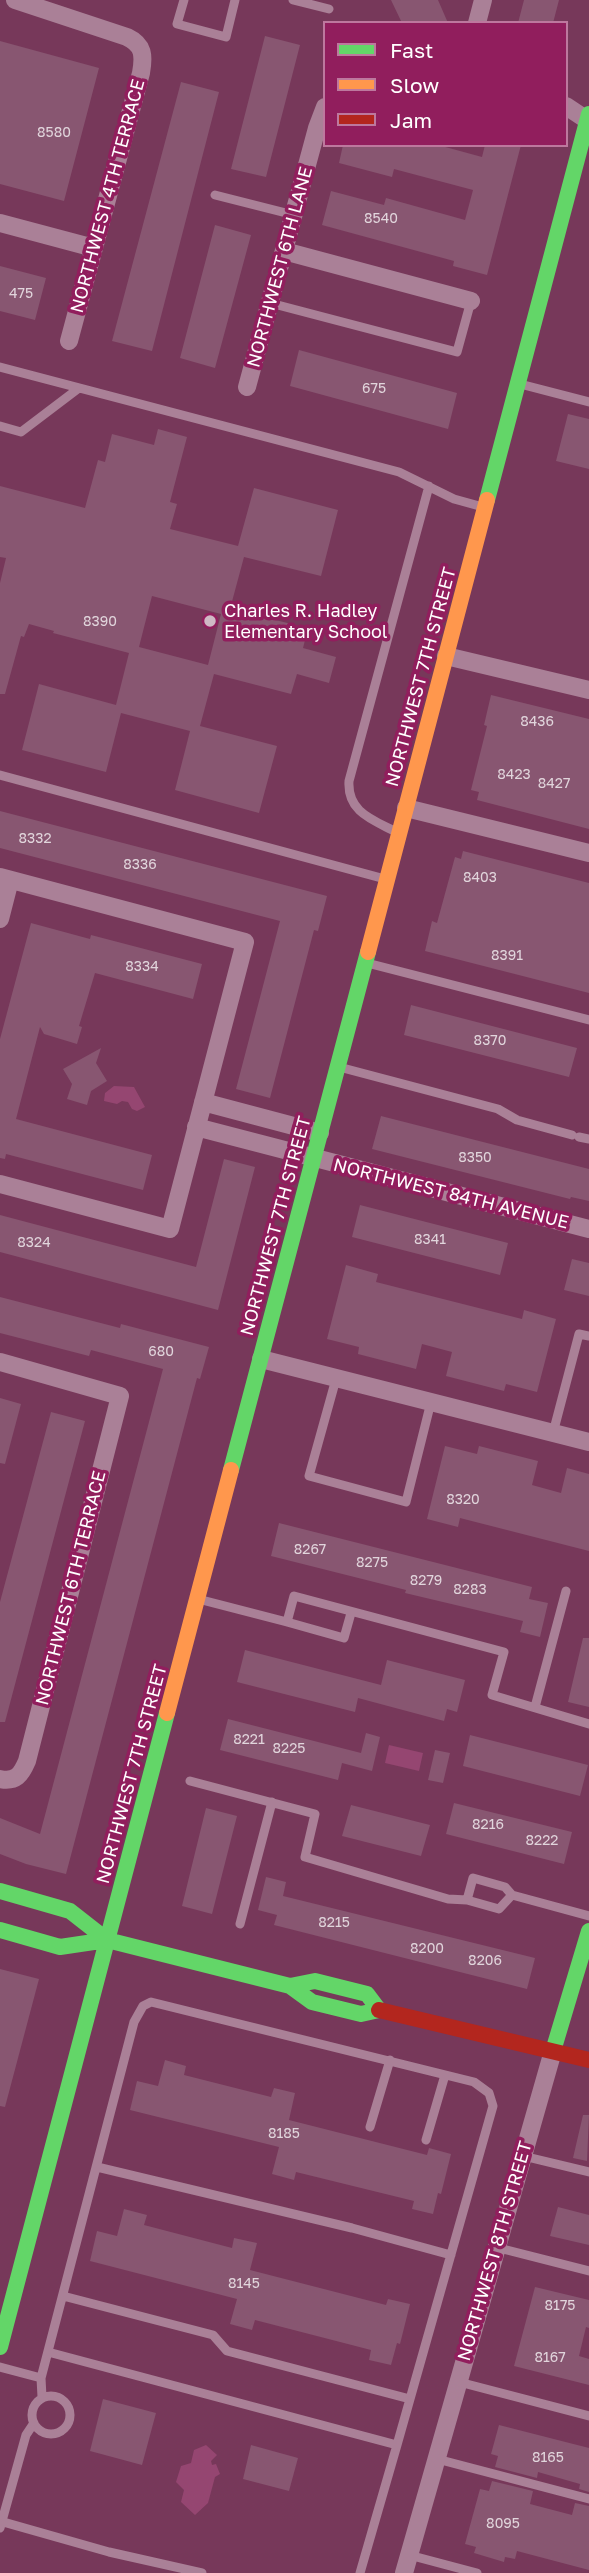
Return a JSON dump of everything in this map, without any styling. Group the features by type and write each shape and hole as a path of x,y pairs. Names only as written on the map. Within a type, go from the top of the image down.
{"street":[{"name":"NORTHWEST 4TH TERRACE","path":"21,1 127,37 139,44 142,50 141,73 69,341"},
{"path":"477,21 482,1"},
{"path":"568,107 589,118"},
{"name":"NORTHWEST 6TH LANE","path":"247,387 323,112"},
{"path":"568,122 589,118"},
{"name":"NORTHWEST 7TH STREET","path":"0,2347 11,2288 198,1599 589,118"},
{"path":"0,223 94,248"},
{"path":"284,251 471,301"},
{"path":"446,656 589,690"},
{"path":"406,808 589,853"},
{"path":"0,919 5,878 245,942 170,1229 0,1184"},
{"path":"203,1102 320,1133"},
{"name":"NORTHWEST 84TH AVENUE","path":"196,1127 589,1229"},
{"path":"261,1359 589,1442"},
{"name":"NORTHWEST 6TH TERRACE","path":"0,1362 120,1396 27,1761 9,1779"},
{"path":"0,1891 70,1911 107,1940"},
{"path":"0,1930 60,1947 107,1940 290,1986 312,2002 361,2014 379,2010 589,2060"},
{"name":"NORTHWEST 8TH STREET","path":"404,2573 521,2155 589,1931"}],"lane":[{"path":"184,0 177,24 226,37 235,0"},
{"path":"293,0 329,9"},
{"path":"215,195 294,215"},
{"path":"270,303 457,352 471,301"},
{"path":"0,367 399,472 454,499 485,508"},
{"path":"518,384 589,402"},
{"path":"0,426 21,432 79,388"},
{"path":"399,834 357,810 350,798 349,781 429,486"},
{"path":"0,775 387,880"},
{"path":"365,963 589,1020"},
{"path":"338,1067 498,1109 517,1120 580,1137"},
{"path":"553,1433 579,1334 589,1336"},
{"path":"336,1379 309,1476 405,1502 431,1402"},
{"path":"535,1707 566,1591"},
{"path":"287,1622 295,1596 504,1652 492,1695 589,1724"},
{"path":"198,1599 344,1638 351,1613"},
{"path":"190,1781 316,1814 304,1857 448,1899 467,1900 499,1909 512,1895"},
{"path":"240,1924 272,1802"},
{"path":"467,1900 473,1878 505,1887 512,1895 589,1916"},
{"path":"42,2397 53,2395 64,2399 70,2409 70,2421 62,2431 49,2434 38,2429 32,2411 42,2397 41,2378 134,2022 143,2006 151,2002 474,2082 492,2099 493,2106 360,2573"},
{"path":"370,2127 390,2060"},
{"path":"426,2140 445,2075"},
{"path":"521,2155 589,2172"},
{"path":"97,2167 352,2228 451,2255"},
{"path":"495,2247 589,2272"},
{"path":"63,2296 213,2335 227,2351 410,2399"},
{"path":"48,2352 397,2445"},
{"path":"0,2367 41,2378"},
{"path":"459,2382 589,2416"},
{"path":"34,2423 26,2435 1,2523 202,2573"},
{"path":"437,2459 589,2499"},
{"path":"410,2555 477,2573"}],"shaded area":[{"path":"114,1086 134,1087 145,1107 137,1111 132,1109 128,1102 117,1104 104,1101 105,1093"},
{"path":"389,1745 423,1753 419,1771 385,1763"},
{"path":"206,2445 217,2455 211,2461 212,2465 216,2464 220,2474 215,2477 208,2503 195,2515 181,2502 184,2490 176,2482 181,2466 191,2463 194,2450"}],"building":[{"path":"391,0 438,0 447,21 401,21"},
{"path":"524,0 559,0 554,21 519,21"},
{"path":"265,36 300,45 266,177 231,169"},
{"path":"0,41 99,68 64,201 0,184"},
{"path":"181,82 219,92 152,351 112,341"},
{"path":"343,147 445,147 482,157 484,147 520,147 487,275 453,266 454,261 322,225 331,191 384,205 386,198 465,220 473,190 394,169 392,177 339,163"},
{"path":"215,225 251,235 215,368 180,358"},
{"path":"0,266 46,278 35,320 0,311"},
{"path":"299,350 457,393 448,429 290,386"},
{"path":"568,414 589,419 589,469 556,461"},
{"path":"158,429 187,437 170,502 177,504 170,529 238,546 254,488 338,510 321,576 244,557 230,609 308,628 303,648 336,657 329,683 297,674 291,694 214,674 200,726 277,746 259,813 175,790 190,731 121,713 106,772 22,750 39,684 116,705 129,653 29,624 24,637 21,636 5,694 0,694 0,583 6,558 0,557 0,486 85,508 98,460 105,462 112,434 154,445","holes":["152,596 221,614 208,665 139,647"]},
{"path":"491,695 589,719 589,829 477,800 479,792 471,790 487,726 484,725"},
{"path":"0,811 327,896 318,931 314,930 270,1098 236,1089 280,921 0,848"},
{"path":"463,851 589,883 589,993 425,951 432,921 437,923 455,857 461,859"},
{"path":"31,923 90,939 91,935 202,964 193,999 95,973 79,1026 82,1027 77,1044 44,1034 40,1027 16,1119 152,1155 143,1190 6,1154 5,1159 0,1158 0,1039"},
{"path":"411,1005 577,1048 569,1077 404,1035"},
{"path":"101,1048 96,1063 107,1081 91,1091 87,1105 67,1099 72,1084 63,1069"},
{"path":"381,1116 589,1169 589,1201 570,1199 372,1149"},
{"path":"224,1159 255,1167 218,1310 0,1252 0,1215 196,1267"},
{"path":"360,1205 508,1243 500,1275 352,1237"},
{"path":"572,1259 589,1263 589,1296 564,1290"},
{"path":"346,1265 378,1274 376,1282 522,1319 524,1310 556,1319 537,1392 506,1384 504,1391 446,1376 452,1352 422,1344 416,1369 358,1354 359,1347 327,1339"},
{"path":"0,1297 120,1328 121,1324 209,1347 200,1379 197,1378 66,1874 0,1854 0,1818 40,1834 163,1369 91,1350 89,1356 0,1333"},
{"path":"0,1398 21,1404 5,1464 0,1463"},
{"path":"51,1412 85,1421 5,1722 0,1722 0,1602"},
{"path":"445,1446 477,1454 479,1446 538,1461 532,1485 561,1493 567,1468 589,1474 589,1551 460,1518 458,1527 427,1519"},
{"path":"279,1523 532,1587 529,1599 548,1603 540,1637 520,1632 523,1621 405,1593 406,1590 271,1556"},
{"path":"583,1638 589,1638 589,1707 568,1702"},
{"path":"245,1650 381,1685 387,1660 465,1680 457,1712 447,1709 444,1721 358,1698 355,1712 237,1682"},
{"path":"228,1719 361,1753 366,1733 380,1737 372,1771 342,1763 338,1780 220,1750"},
{"path":"470,1735 588,1765 580,1796 463,1766"},
{"path":"435,1750 450,1753 443,1783 428,1780"},
{"path":"454,1803 572,1832 564,1864 446,1834"},
{"path":"351,1805 430,1825 421,1856 342,1836"},
{"path":"206,1808 237,1816 212,1914 182,1906"},
{"path":"266,1877 286,1882 283,1896 535,1958 527,1989 274,1925 277,1915 258,1910"},
{"path":"0,1969 39,1979 5,2107 0,2106"},
{"path":"165,2060 186,2066 184,2075 271,2097 274,2088 295,2093 289,2120 427,2155 429,2148 451,2154 433,2214 412,2209 414,2201 296,2172 294,2180 272,2174 279,2147 130,2110 137,2081 158,2086"},
{"path":"583,2115 589,2115 587,2161 573,2158"},
{"path":"558,2207 589,2215 589,2245 550,2236"},
{"path":"124,2209 147,2215 144,2225 232,2248 234,2238 257,2243 250,2270 386,2305 388,2299 410,2304 400,2344 397,2343 391,2365 369,2360 371,2350 255,2320 252,2330 230,2324 237,2299 90,2261 97,2231 117,2236"},
{"path":"535,2287 589,2300 589,2328 586,2327 579,2356 589,2359 589,2385 514,2366"},
{"path":"103,2399 156,2413 142,2465 90,2451"},
{"path":"499,2425 589,2448 589,2492 579,2489 580,2484 538,2472 537,2478 495,2467 498,2456 491,2454"},
{"path":"251,2445 298,2458 289,2491 243,2479"},
{"path":"492,2481 533,2491 530,2504 572,2515 575,2503 589,2506 589,2570 517,2551 515,2559 505,2557 504,2562 474,2553 476,2547 465,2544 480,2489 489,2491"}],"traffic: fast":[{"path":"487,500 589,114"},
{"path":"231,1470 368,952"},
{"path":"0,2347 167,1713"},
{"path":"0,1891 70,1911 107,1940 290,1986 312,2002 361,2014 379,2010 367,1994 315,1981 290,1986"},
{"path":"0,1930 60,1947 107,1940"},
{"path":"553,2051 589,1931"}],"traffic: slow":[{"path":"368,952 487,500"},
{"path":"167,1713 231,1470"}],"traffic: jam":[{"path":"379,2010 589,2060"}],"place":[{"name":"Charles R. Hadley Elementary School","path":"210,621"}]}
